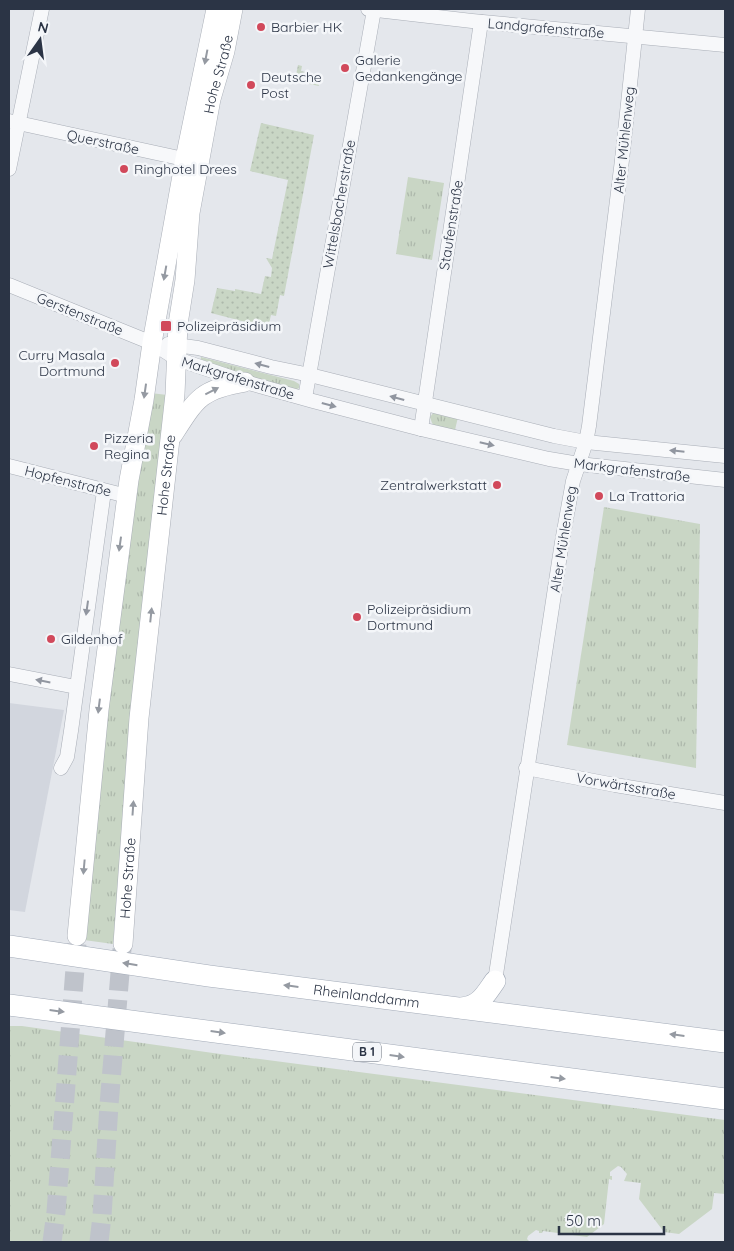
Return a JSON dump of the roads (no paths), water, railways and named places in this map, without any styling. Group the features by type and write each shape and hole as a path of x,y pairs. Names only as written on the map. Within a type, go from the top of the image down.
{"main road":[{"name":"Hohe Straße","path":"77,936 99,710 127,496 152,343 192,161 216,9"},
{"name":"Hohe Straße","path":"123,944 140,718 170,440 180,310 185,280 192,161 225,51 233,9"},
{"path":"170,440 192,405 201,397 219,388 246,382"},
{"name":"Rheinlanddamm","path":"9,946 209,976 725,1042"},
{"path":"462,1008 478,1003 495,981"},
{"path":"495,981 496,993 501,1003 508,1012 514,1015"},
{"name":"B 1","path":"9,1005 725,1099"}],"street":[{"path":"9,169 14,122 42,9"},
{"name":"Landgrafenstraße","path":"371,9 476,17 635,37 725,45"},
{"name":"Wittelsbacherstraße","path":"305,398 371,9"},
{"name":"Alter Mühlenweg","path":"495,981 562,542 573,482 586,442 604,315 638,9"},
{"name":"Staufenstraße","path":"420,429 476,17"},
{"name":"Querstraße","path":"14,122 192,161"},
{"name":"Gerstenstraße","path":"9,285 152,343"},
{"name":"Markgrafenstraße","path":"152,343 246,382 420,429 579,464 725,480"},
{"name":"Markgrafenstraße","path":"177,352 310,375 554,436 586,442 725,456"},
{"name":"Hopfenstraße","path":"9,466 127,496"},
{"path":"61,768 69,748 104,491"},
{"path":"9,674 76,687"},
{"name":"Vorwärtsstraße","path":"526,768 725,803"},
{"path":"725,791 725,803"}],"tunnel":[{"path":"52,1242 77,943"},
{"path":"99,1242 122,949"}],"place":[{"name":"Barbier HK","path":"261,27"},
{"name":"Galerie Gedankengänge","path":"345,68"},
{"name":"Deutsche Post","path":"251,85"},
{"name":"Ringhotel Drees","path":"124,169"},
{"name":"Polizeipräsidium","path":"166,326"},
{"name":"Curry Masala Dortmund","path":"115,363"},
{"name":"Pizzeria Regina","path":"94,446"},
{"name":"Zentralwerkstatt","path":"497,485"},
{"name":"La Trattoria","path":"599,496"},
{"name":"Polizeipräsidium Dortmund","path":"357,617"},
{"name":"Gildenhof","path":"51,639"}]}
